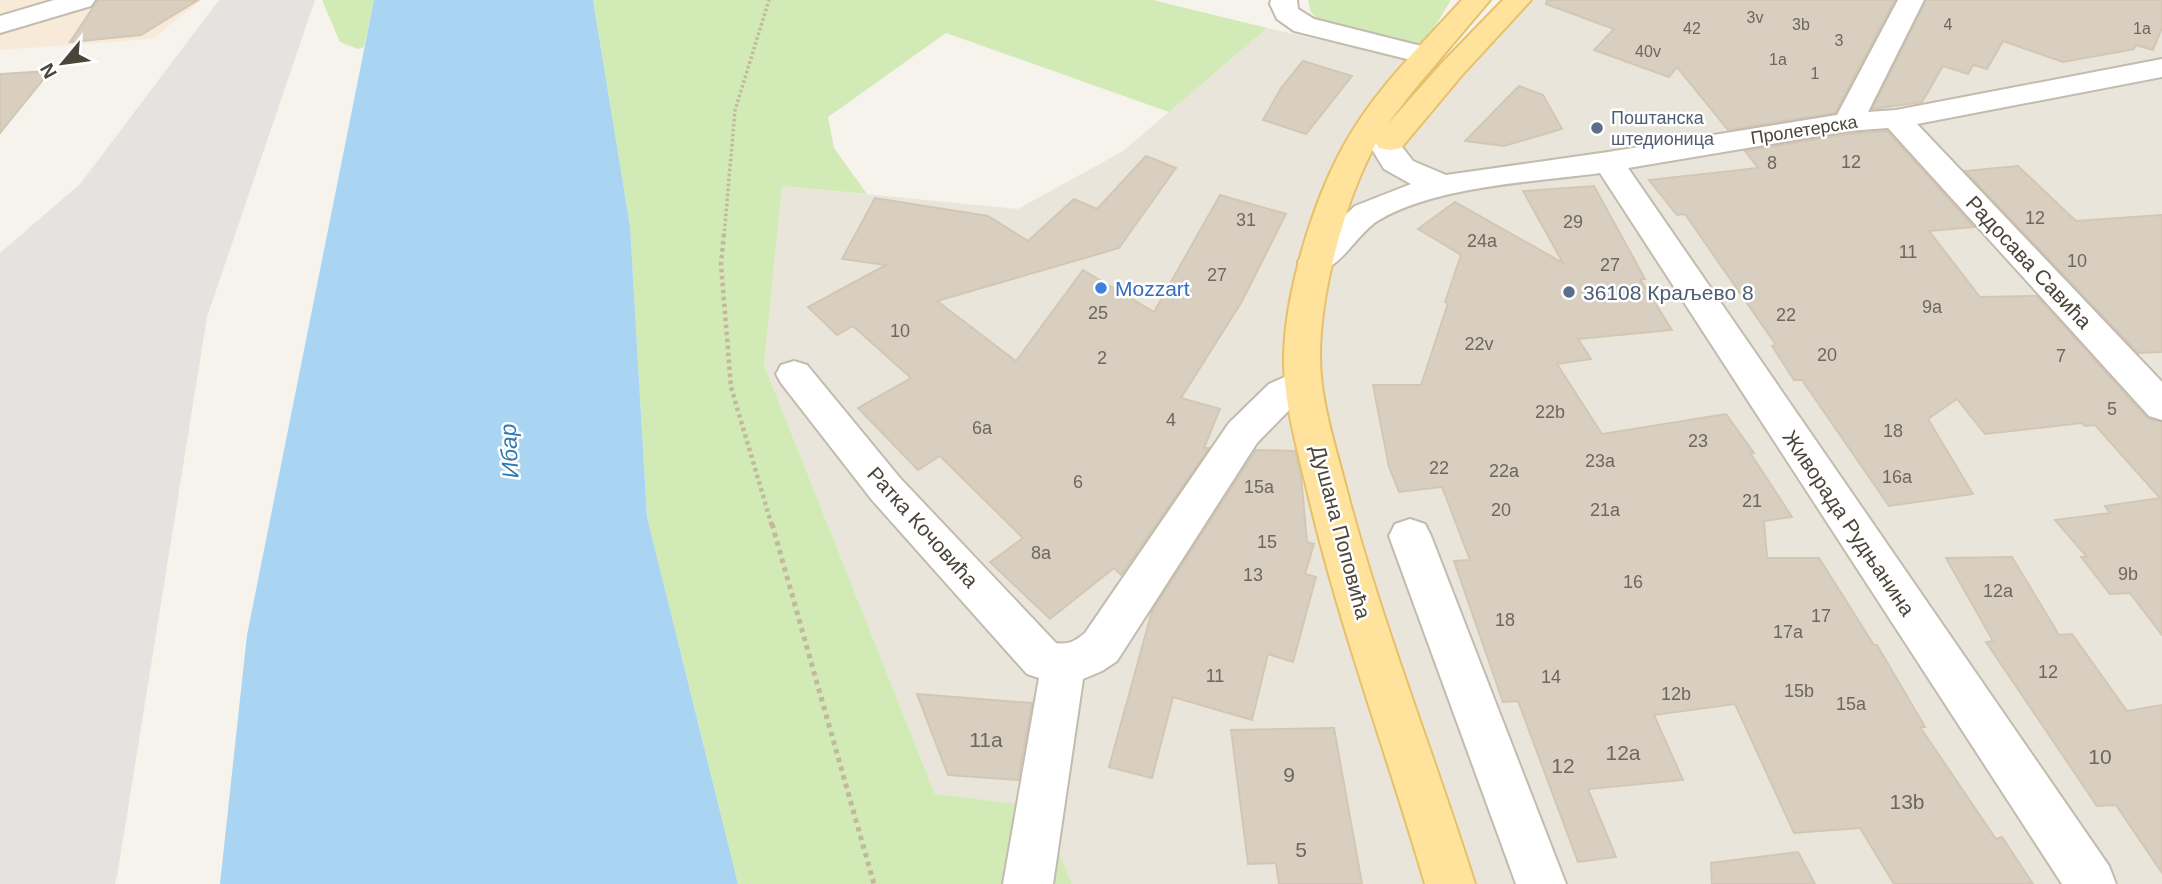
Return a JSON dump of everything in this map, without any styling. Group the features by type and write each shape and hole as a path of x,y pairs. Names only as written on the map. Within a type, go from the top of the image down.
{"main road":[{"name":"Душана Поповића","path":"1444,874 1352,585 1327,492 1303,383 1305,306 1315,262 1348,167 1364,139 1427,56 1477,0"},
{"name":"Душана Поповића","path":"1335,204 1452,69 1518,0"}],"street":[{"path":"0,25 82,0"},
{"path":"1284,0 1287,13 1304,25 1427,56"},
{"path":"1848,122 1911,0"},
{"name":"Пролетерска","path":"1315,262 1366,213 1410,195 1445,185 1608,162 1848,122 1896,119 2162,68"},
{"name":"Радосава Савића","path":"1896,119 2162,406"},
{"name":"Пролетерска","path":"1385,146 1390,158 1399,166 1416,176 1445,185"},
{"name":"Живорада Рудњанина","path":"1608,162 2091,884"},
{"name":"Ратка Кочовића","path":"794,374 887,489 1042,660 1063,666"},
{"path":"1028,884 1063,666 1085,660 1101,647 1243,432 1273,401 1303,383"},
{"path":"1410,537 1541,884"}],"path":[{"path":"769,0 735,110 721,264 731,387 874,884"}],"shaded area":[{"path":"0,0 201,0 152,39 0,50"},
{"path":"219,0 315,0 207,317 117,877 115,884 0,884 0,253 80,184"},
{"path":"1518,0 2162,0 2162,884 1072,884 1040,808 935,794 764,365 782,186 1018,209 1123,151 1267,28 1452,69"}],"green space":[{"path":"322,0 374,0 364,47 358,49 340,42"},
{"path":"593,0 1153,0 1267,28 1169,112 946,33 828,117 834,148 867,194 782,186 764,365 935,794 1040,807 1072,884 738,884 647,517 630,226"},
{"path":"1308,0 1451,0 1421,49 1320,22 1311,12"}],"water":[{"name":"Ибар","path":"374,0 593,0 630,226 647,517 738,884 220,884 247,635"}],"building":[{"path":"98,0 198,0 141,35 70,42"},
{"path":"1547,0 1895,0 1835,113 1728,130 1677,67 1669,77 1594,50 1614,29 1546,4"},
{"path":"1926,0 2162,0 2162,28 2153,50 2136,45 2134,49 2063,62 2003,41 1987,69 1973,65 1968,74 1943,66 1922,102 1872,109"},
{"path":"1303,61 1352,76 1306,134 1263,120 1281,88"},
{"path":"50,71 0,133 0,74"},
{"path":"1519,86 1543,95 1562,129 1504,146 1465,141"},
{"path":"1887,131 1974,227 1929,231 1980,297 2037,296 2147,418 2162,422 2162,635 2130,593 2110,594 2081,557 2087,557 2055,520 2110,513 2105,506 2160,498 2095,425 2085,426 2082,423 1985,434 1957,399 1928,419 1973,494 1889,506 1802,380 1794,380 1772,346 1776,345 1685,214 1677,215 1649,180 1758,168 1745,151 1848,134"},
{"path":"1146,156 1176,168 1119,248 937,301 1016,361 1083,270 1154,312 1220,195 1286,214 1241,303 1181,398 1220,409 1204,448 1209,448 1121,575 1114,568 1050,619 990,562 1023,538 940,456 918,470 858,408 911,378 853,326 837,335 808,307 886,265 842,259 875,198 988,216 1028,241 1074,199 1097,209"},
{"path":"2018,166 2076,221 2162,215 2162,352 2138,353 1965,171"},
{"path":"1594,186 1645,279 1640,279 1672,330 1578,339 1591,359 1557,364 1602,434 1726,414 1754,453 1751,454 1792,517 1764,521 1767,558 1819,558 1874,645 1877,645 1925,727 1920,727 1996,839 2002,837 2033,884 1894,884 1860,828 1794,833 1735,704 1654,715 1683,780 1588,789 1616,857 1578,862 1518,701 1503,702 1454,561 1470,560 1442,487 1399,492 1389,467 1373,385 1421,385 1448,303 1445,302 1461,255 1418,229 1455,202 1563,263 1523,191"},
{"path":"1256,450 1295,451 1301,476 1307,542 1314,544 1305,574 1316,577 1293,662 1268,654 1252,720 1173,697 1152,778 1109,767 1152,611"},
{"path":"2012,557 2059,635 2072,634 2127,711 2162,705 2162,873 2116,805 2097,806 1986,642 1993,641 1946,558"},
{"path":"917,694 1032,703 1018,780 948,775"},
{"path":"1334,728 1362,884 1279,884 1276,863 1248,864 1231,730"},
{"path":"1798,852 1815,884 1712,884 1711,863"}],"place":[{"name":"Поштанска штедионица","path":"1597,128"},
{"name":"Mozzart","path":"1101,288"},
{"name":"36108 Краљево 8","path":"1569,292"}]}
